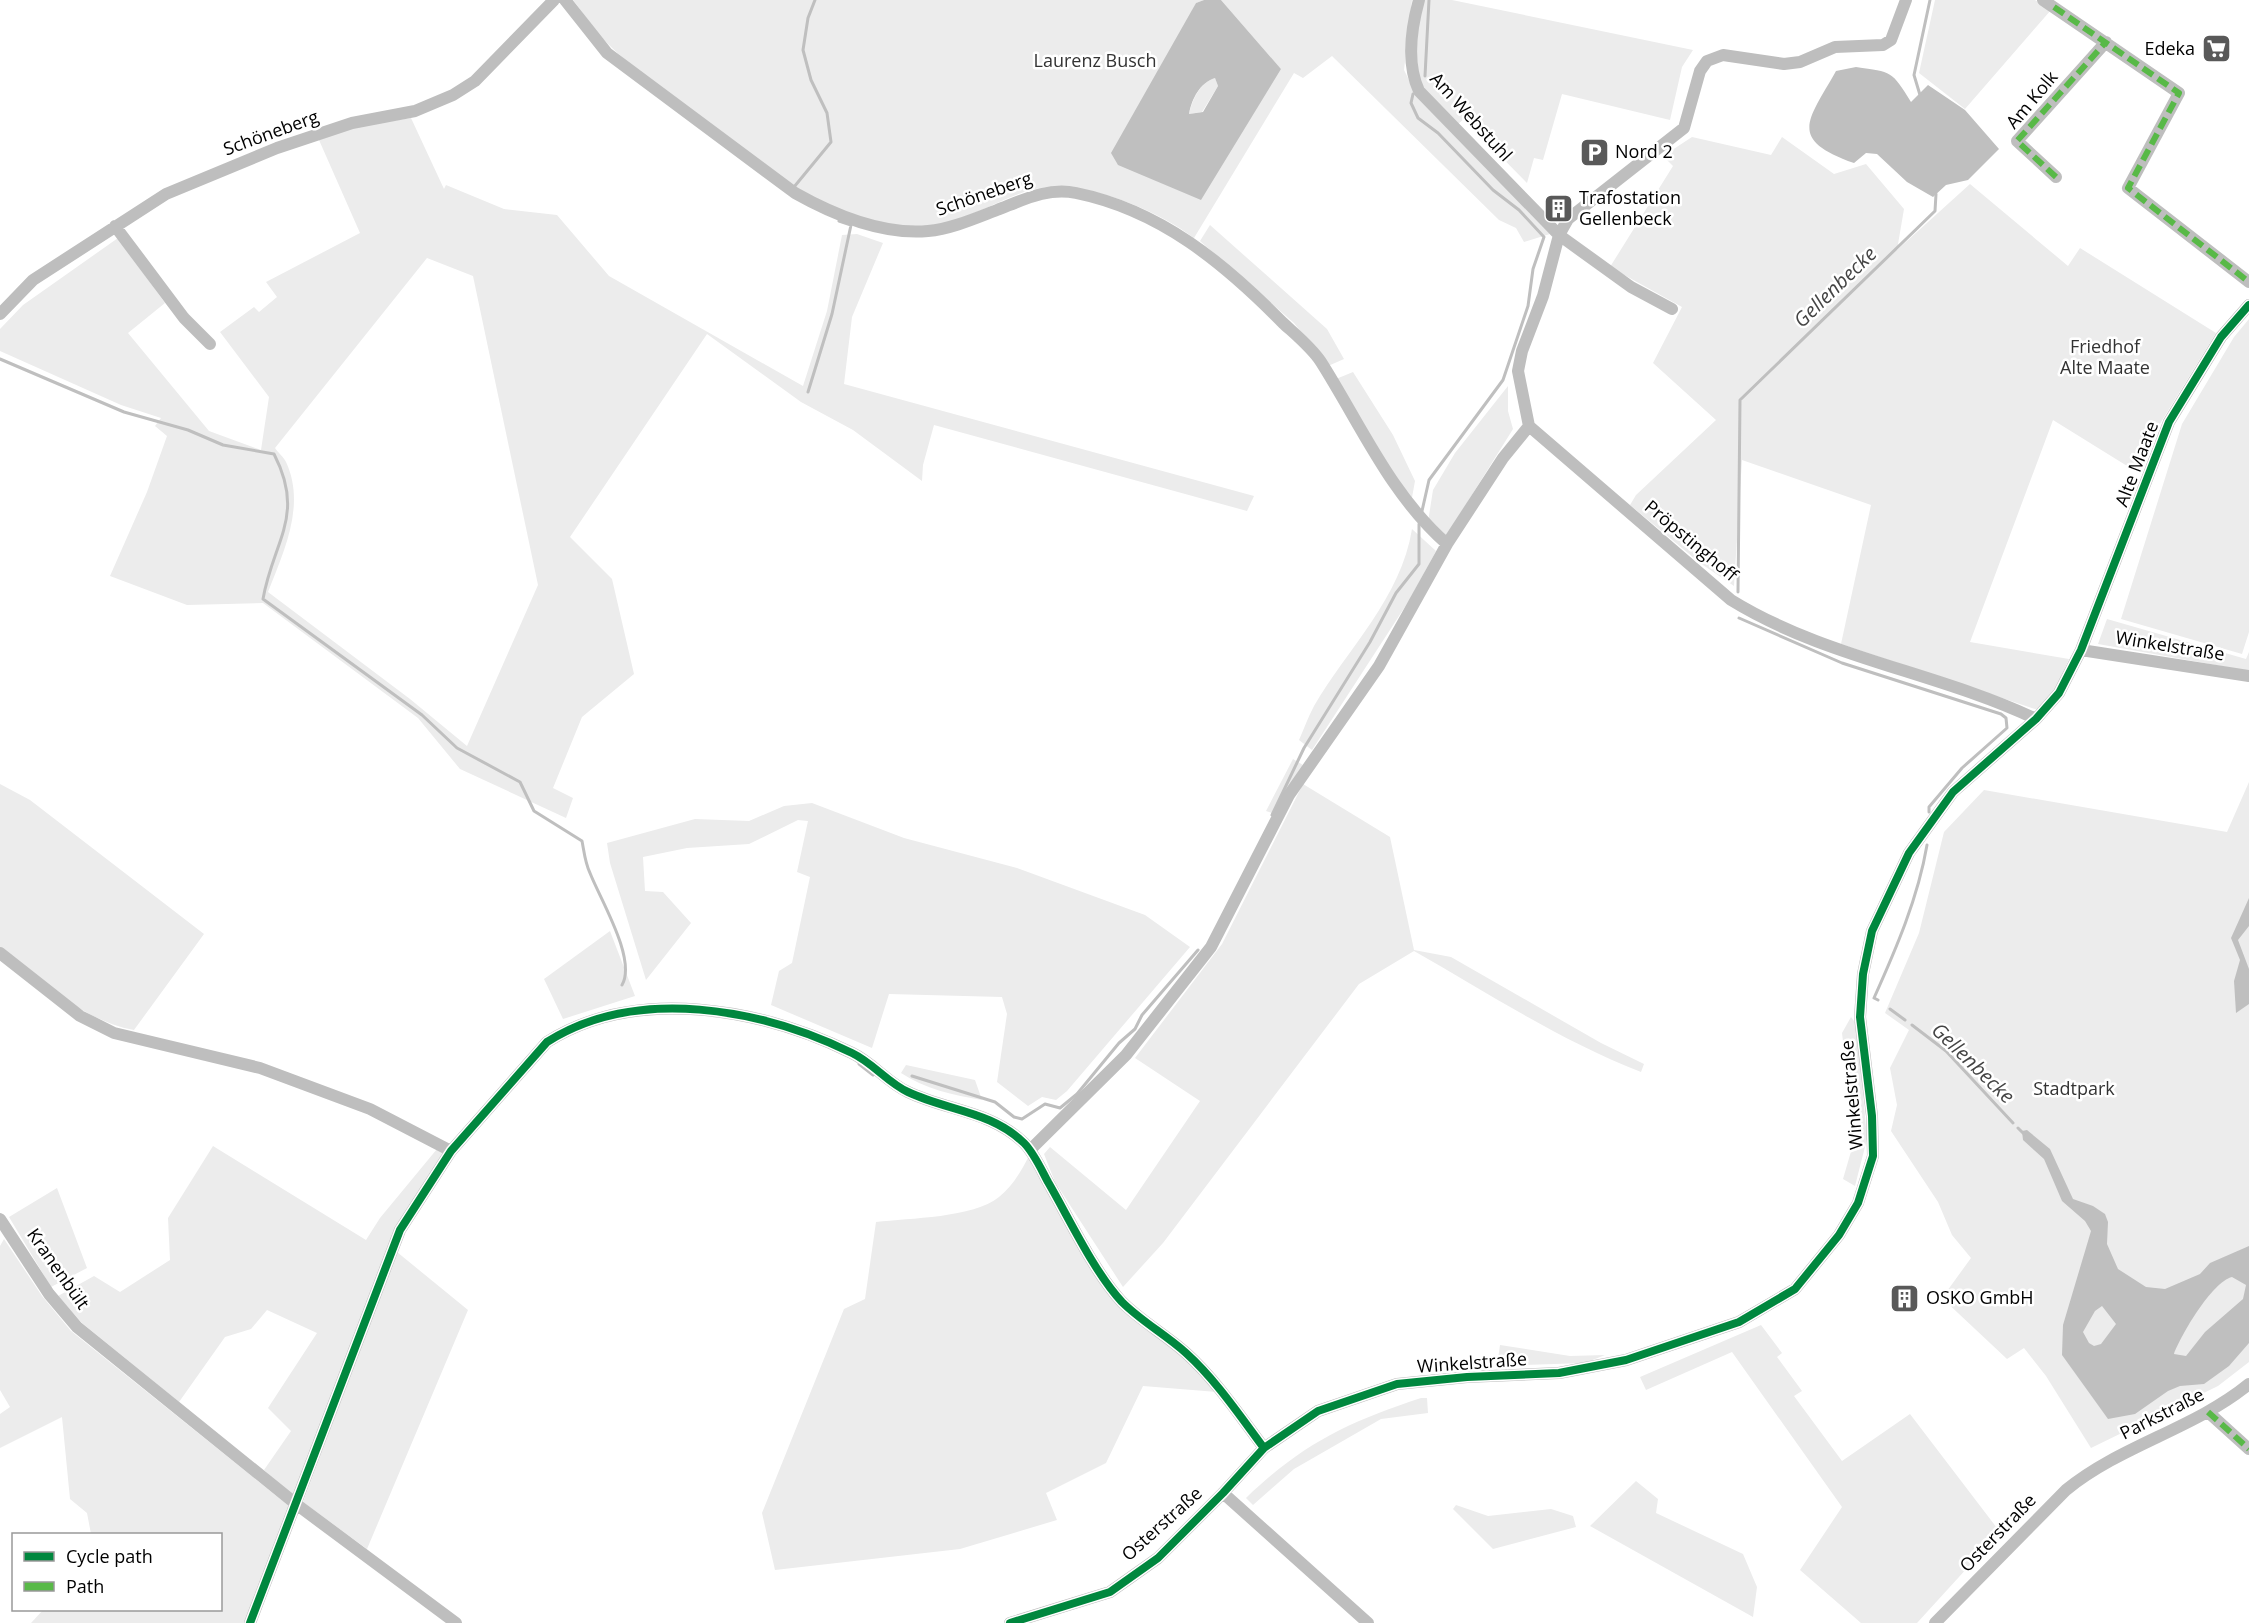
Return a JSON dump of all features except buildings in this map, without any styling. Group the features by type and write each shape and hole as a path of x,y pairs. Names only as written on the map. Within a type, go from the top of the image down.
{"street":[{"name":"Schöneberg","path":"0,314 33,280 166,194 203,177 352,123 415,111 453,95 475,81 554,0"},
{"name":"Schöneberg","path":"565,0 607,53 795,193 820,207 883,228 899,231 930,231 975,219 1053,190 1076,192 1126,208 1174,230 1194,243 1269,308 1319,359 1393,484 1429,528 1447,543"},
{"name":"Am Webstuhl","path":"1419,0 1413,21 1411,72 1419,91 1559,235 1631,287 1672,309"},
{"path":"1030,1150 1126,1054 1211,947 1289,795 1380,666 1447,543 1503,458 1528,426 1518,372 1522,351 1543,296 1559,235 1568,219 1684,128 1700,70 1707,61 1723,55 1784,64 1800,62 1835,47 1883,45 1892,40 1906,0"},
{"path":"2043,0 2179,93 2128,188 2249,282"},
{"name":"Am Kolk","path":"2056,177 2017,141 2106,42"},
{"path":"115,226 184,318 210,344"},
{"name":"Alte Maate","path":"2081,650 2169,422 2221,337 2249,305"},
{"name":"Pröpstinghoff","path":"1528,426 1731,600 1765,621 1845,651 2002,703 2036,719"},
{"name":"Winkelstraße","path":"1223,1493 1264,1448 1318,1411 1397,1384 1467,1377 1559,1373 1626,1360 1739,1322 1795,1289 1839,1236 1854,1211 1873,1156 1872,1116 1860,1017 1863,974 1872,931 1909,853 1953,792 2036,719 2059,693 2081,650 2249,676"},
{"path":"0,953 80,1017 114,1033 260,1068 370,1109 451,1151"},
{"path":"250,1623 400,1230 451,1151 547,1042 567,1029 645,1008 725,1011 795,1030 854,1054 907,1092 984,1116 1006,1129 1030,1150 1105,1279 1122,1302 1186,1353 1210,1378 1264,1448"},
{"name":"Kranenbült","path":"0,1219 49,1294 77,1328 296,1504 456,1623"},
{"name":"Parkstraße","path":"2089,1471 2208,1412 2249,1384"},
{"path":"2208,1412 2249,1449"},
{"name":"Osterstraße","path":"1935,1623 2066,1490 2089,1471"},
{"name":"Osterstraße","path":"1011,1623 1110,1592 1158,1558 1223,1493 1368,1623"}],"green space":[{"name":"Laurenz Busch","path":"573,0 1204,0 1196,3 1119,165 1281,69 1221,0 1412,0 1404,70 1418,98 1550,234 1524,242 1516,228 1499,220 1332,56 1303,78 1294,73 1194,238 1158,216 1136,206 1113,197 1066,187 1024,192 943,224 899,227 867,221 806,194 750,155 628,63 602,38"},
{"path":"1423,0 1452,0 1693,50 1682,67 1670,120 1562,94 1543,160 1534,158 1527,183 1464,119 1458,124 1422,85 1415,69 1414,53"},
{"path":"1935,0 2035,0 2051,10 1965,109 1919,73"},
{"path":"1215,78 1218,86 1202,112 1189,114 1198,92 1205,83"},
{"path":"411,118 444,189 446,185 504,209 557,215 609,276 803,386 827,311 842,235 857,234 883,243 852,317 844,384 1254,496 1247,511 934,425 923,465 922,481 853,430 801,402 707,334 570,537 612,579 634,674 582,717 553,788 573,798 566,818 460,769 418,718 263,603 187,605 110,576 147,492 167,436 155,426 161,418 121,405 0,351 0,329 23,305 118,238 165,303 128,333 209,431 261,450 269,397 220,332 254,307 259,312 277,297 266,282 360,233 319,140 354,127","holes":["427,258 473,276 538,585 467,746 410,699 268,592 286,544 294,495 292,478 285,460 275,448"]},
{"name":"Friedhof Alte Maate","path":"1692,137 1771,155 1782,137 1834,174 1866,164 1904,209 1897,250 1970,184 2068,266 2080,248 2216,333 2132,469 2053,420 1970,642 2069,659 2053,694 2038,710 1841,644 1871,505 1742,460 1734,586 1700,563 1630,505 1636,495 1716,420 1653,363 1682,307 1610,267 1673,166 1663,156"},
{"path":"1210,225 1327,329 1344,359 1328,366 1294,323 1200,241"},
{"path":"2249,319 2249,632 2242,654 2121,619 2182,424 2234,337"},
{"path":"1353,372 1393,435 1415,481 1411,503 1336,379"},
{"path":"1508,386 1508,411 1513,429 1445,538 1428,522 1433,490 1455,453"},
{"path":"1412,529 1436,551 1410,599 1312,750 1299,740 1310,714 1385,600 1397,578"},
{"path":"2107,619 2246,659 2249,652 2249,671 2098,644"},
{"path":"1293,759 1303,765 1275,814 1266,811"},
{"name":"Stadtpark","path":"2249,782 2249,1362 2218,1386 2091,1448 2046,1376 2024,1348 2007,1359 1942,1298 1971,1258 1952,1235 1938,1202 1891,1131 1897,1105 1890,1068 1909,1030 1885,1013 1919,933 1944,832 1984,790 2227,832"},
{"path":"0,784 30,800 204,934 134,1030 97,1018 80,1008 0,948"},
{"path":"1303,784 1390,837 1414,950 1451,957 1601,1043 1644,1064 1641,1072 1582,1046 1525,1016 1414,951 1359,984 1163,1243 1123,1287 1055,1182 1044,1154 1050,1147 1126,1210 1200,1101 1135,1058 1222,944"},
{"path":"812,803 904,838 1017,868 1145,915 1190,947 1067,1091 1056,1100 1042,1097 1028,1106 997,1082 1007,1014 1002,997 889,994 872,1048 771,1005 779,971 792,963 810,877 797,872 808,821 798,820 749,844 687,848 643,857 645,891 663,892 691,923 646,980 610,863 607,843 695,819 749,821 784,806"},
{"path":"610,931 635,996 563,1019 544,979"},
{"path":"1851,1017 1857,1025 1867,1139 1855,1186 1843,1179 1852,1148 1852,1117 1842,1033"},
{"path":"906,1065 975,1080 982,1100 920,1083 901,1073"},
{"path":"213,1146 366,1240 380,1218 437,1149 444,1153 399,1225 293,1496 264,1470 291,1431 268,1408 317,1333 267,1310 251,1329 225,1337 179,1402 82,1323 58,1296 94,1276 120,1292 170,1260 168,1218"},
{"path":"1029,1156 1101,1278 1185,1355 1217,1392 1143,1386 1106,1463 1046,1493 1057,1520 960,1549 775,1570 762,1513 844,1309 865,1299 876,1222 940,1216 988,1204 1008,1188 1020,1173"},
{"path":"57,1188 87,1268 51,1287 9,1217"},
{"path":"4,1239 42,1296 71,1331 289,1506 244,1623 31,1623 42,1611 222,1611 222,1533 91,1533 87,1513 70,1499 62,1417 0,1448 0,1414 10,1407 0,1390 0,1246"},
{"path":"397,1252 468,1310 367,1549 303,1502"},
{"path":"1761,1325 1782,1353 1777,1357 1802,1391 1794,1396 1842,1461 1910,1414 2000,1532 1917,1623 1861,1623 1800,1570 1842,1507 1732,1352 1646,1390 1640,1377"},
{"path":"1500,1345 1570,1356 1605,1355 1585,1363 1497,1366"},
{"path":"1421,1398 1427,1398 1428,1413 1381,1419 1294,1469 1253,1505 1246,1498 1287,1463 1327,1437 1371,1416"},
{"path":"1636,1481 1658,1499 1656,1513 1743,1554 1757,1587 1753,1617 1590,1526"},
{"path":"1456,1505 1488,1516 1551,1509 1573,1516 1576,1527 1493,1549 1453,1509"}],"shaded area":[{"path":"1204,0 1221,0 1281,69 1201,200 1118,165 1111,153 1196,3","holes":["1215,78 1218,86 1203,112 1189,114 1192,102 1205,83"]},
{"path":"1856,67 1877,70 1890,75 1911,102 1928,85 1965,110 1999,149 1968,180 1946,185 1933,197 1907,182 1877,154 1866,153 1854,163 1819,146 1811,137 1809,127 1818,103 1836,71"},
{"path":"2249,898 2249,926 2238,940 2249,969 2249,1004 2236,1013 2234,981 2240,960 2231,938"},
{"path":"2027,1130 2050,1149 2073,1199 2093,1206 2105,1214 2108,1222 2107,1244 2118,1269 2146,1287 2165,1289 2200,1274 2210,1263 2249,1246 2249,1343 2229,1366 2204,1384 2180,1386 2168,1391 2135,1414 2108,1419 2062,1355 2063,1325 2091,1231 2085,1221 2062,1201 2044,1159 2023,1140 2022,1131","holes":["2232,1277 2246,1285 2243,1299 2205,1332 2186,1356 2174,1354 2190,1323 2215,1288","2102,1306 2116,1324 2101,1344 2094,1346 2089,1343 2083,1332 2095,1311"]}],"waterway":[{"path":"794,187 831,142 827,113 811,80 803,50 808,18 815,0"},
{"path":"1425,76 1429,0"},
{"name":"Gellenbecke","path":"1920,95 1914,75 1930,0"},
{"path":"1413,94 1411,103 1418,118 1438,133 1493,190 1519,210 1544,237 1533,269 1528,306 1503,380 1429,480 1422,511"},
{"name":"Gellenbecke","path":"1738,592 1740,400 1935,211 1936,194"},
{"path":"808,392 832,314 851,225 839,221"},
{"path":"0,359 124,412 188,430 223,445 274,454 283,476 287,495 287,512 263,599 422,715 457,748 520,782 534,811 582,841 588,869 621,945 625,960 622,985"},
{"path":"1272,815 1304,748 1370,642 1396,593 1419,564 1419,524"},
{"name":"Gellenbecke","path":"1739,618 1842,663 2001,714 2006,718 2007,728 1962,768 1929,807 1929,812"},
{"name":"Gellenbecke","path":"1878,1000 1874,998 1912,904 1927,845"},
{"path":"912,1076 995,1102 1014,1117 1022,1119 1045,1104 1060,1108 1077,1094 1119,1043 1135,1029 1142,1015 1198,950"},
{"name":"Gellenbecke","path":"1890,1009 1905,1020"},
{"name":"Gellenbecke","path":"1912,1025 1946,1051 2013,1123"},
{"path":"859,1064 873,1075"},
{"name":"Gellenbecke","path":"2018,1128 2024,1134"}],"marked path":[{"path":"2054,7 2179,93 2128,188 2249,282"},
{"path":"2056,177 2017,141 2106,42"},
{"path":"2208,1412 2249,1449"}],"cycle path":[{"path":"1010,1623 1110,1592 1158,1558 1264,1448 1318,1411 1397,1384 1467,1377 1559,1373 1626,1360 1739,1322 1795,1289 1839,1235 1858,1203 1873,1156 1872,1116 1860,1017 1863,974 1872,931 1909,853 1953,792 2036,719 2059,693 2081,650 2169,422 2221,337 2249,305"},
{"path":"250,1623 400,1230 451,1151 547,1042 582,1024 620,1013 659,1009 700,1010 740,1015 779,1025 852,1053 908,1092 983,1118 1011,1132 1034,1156 1082,1244 1112,1290 1129,1309 1178,1346 1197,1364 1264,1448"}],"place":[{"name":"Edeka","path":"2216,49"},
{"name":"Nord 2","path":"1594,152"},
{"name":"Trafostation Gellenbeck","path":"1558,208"},
{"name":"OSKO GmbH","path":"1905,1298"}]}
